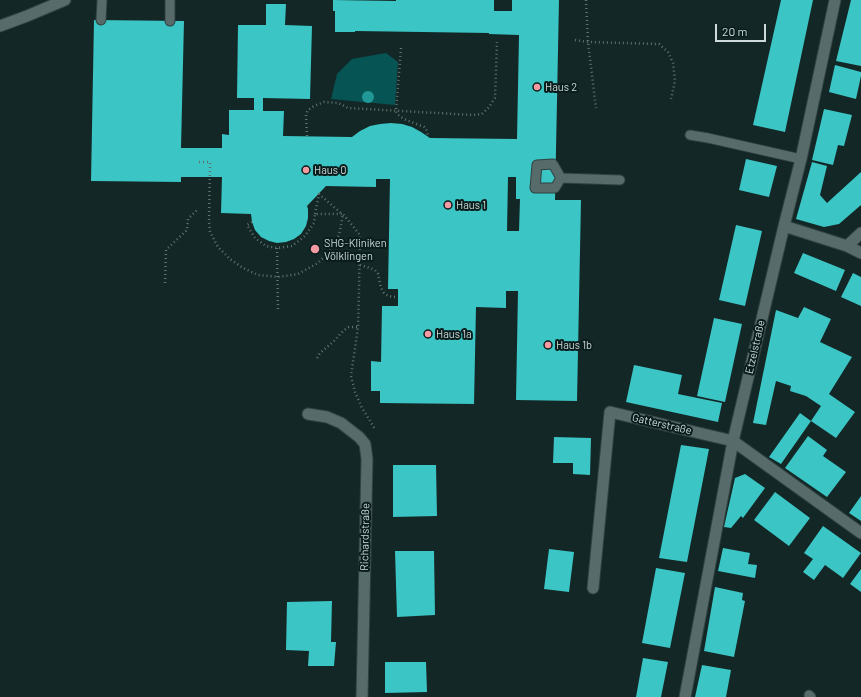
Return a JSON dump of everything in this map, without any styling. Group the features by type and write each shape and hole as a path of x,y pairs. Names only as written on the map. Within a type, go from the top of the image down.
{"street":[{"path":"0,26 65,0"},
{"name":"Etzelstraße","path":"685,697 733,441 801,159 835,0"},
{"path":"784,226 847,246 861,253"},
{"path":"847,246 861,233"},
{"name":"Gatterstraße","path":"593,588 610,412 733,441 861,533"},
{"name":"Richardstraße","path":"308,414 327,417 341,423 359,437 365,444 367,458 362,697"}],"lane":[{"path":"101,20 102,0"},
{"path":"170,0 170,21"},
{"path":"690,135 801,159"},
{"path":"561,178 620,180"}],"path":[{"path":"586,0 588,42 596,108"},
{"path":"575,40 588,42 659,44 668,52 673,62 675,81 671,99"},
{"path":"307,136 306,114 308,110 324,102 338,103 348,108 473,115 482,114 495,98 497,42"},
{"path":"401,48 396,111 397,114 406,120 424,127 427,130 428,137"},
{"path":"199,162 210,162 210,232 218,247 230,259 243,268 258,275 278,277 298,274 318,263 331,250 339,235 343,214"},
{"path":"252,222 247,225 255,238 266,246 277,248 292,246 305,236 314,223 319,194 343,214 360,235 358,327 352,376 355,392 362,408 375,429"},
{"path":"165,283 166,250 187,230 188,219 198,209"},
{"path":"315,214 343,214"},
{"path":"266,246 269,241"},
{"path":"290,241 292,246"},
{"path":"277,248 278,311"},
{"path":"360,265 375,270 378,274 381,288 384,293 392,297 398,297"},
{"path":"317,358 320,353 344,330 350,327 358,327"}],"shaded area":[{"path":"386,53 398,62 395,105 331,99 337,74 352,59"}],"building":[{"path":"333,0 494,0 494,11 512,11 512,0 559,0 555,200 581,200 577,401 516,400 518,291 506,291 506,308 476,307 474,404 380,403 380,391 371,391 371,361 381,362 382,306 398,306 398,289 388,289 390,179 376,179 376,187 326,186 307,206 308,218 306,226 301,234 286,242 277,243 261,237 255,230 251,214 221,213 222,177 181,177 181,182 91,181 94,20 184,21 181,148 222,148 222,134 229,135 229,110 254,110 254,98 237,98 238,25 266,25 266,4 286,4 285,25 312,26 310,99 263,98 263,111 284,111 283,136 352,137 370,126 391,123 412,127 430,138 517,139 519,35 489,33 335,32 335,11 333,11","holes":["508,177 516,177 516,199 520,199 519,231 507,231"]},
{"path":"781,0 813,0 785,132 753,125"},
{"path":"851,0 861,0 861,66 836,61"},
{"path":"835,65 861,72 856,99 829,92"},
{"path":"824,109 852,115 844,146 838,145 833,165 812,160"},
{"path":"746,159 777,166 769,197 739,190"},
{"path":"812,162 827,166 820,195 827,203 861,172 861,205 839,224 824,227 796,219"},
{"path":"736,225 762,231 745,306 719,300"},
{"path":"803,253 845,270 836,291 794,273"},
{"path":"853,273 861,277 861,306 841,297"},
{"path":"804,307 831,319 820,342 852,357 829,394 855,412 836,438 811,421 821,406 806,396 790,391 791,386 776,381 766,425 753,423 776,310 798,318"},
{"path":"714,318 742,324 725,402 697,396"},
{"path":"634,365 682,375 678,394 722,403 718,422 626,402"},
{"path":"800,413 811,421 781,464 769,457"},
{"path":"808,436 827,450 823,456 846,472 827,497 785,468"},
{"path":"554,437 591,438 590,475 573,474 573,463 553,463"},
{"path":"681,445 709,449 687,562 659,558"},
{"path":"393,465 436,465 437,516 393,517"},
{"path":"745,474 765,488 743,518 741,516 731,528 724,527 735,478"},
{"path":"775,492 810,518 789,546 754,520"},
{"path":"861,496 861,521 849,513"},
{"path":"823,526 861,553 843,578 825,565 814,580 803,572 813,559 804,553"},
{"path":"723,548 750,553 748,564 757,565 755,578 718,571"},
{"path":"549,549 574,552 569,592 544,589"},
{"path":"395,551 434,551 435,615 397,617"},
{"path":"656,568 685,573 670,648 642,643"},
{"path":"861,569 861,592 850,584"},
{"path":"715,587 743,593 742,600 745,601 734,657 704,651"},
{"path":"332,601 331,642 336,642 334,666 308,666 309,651 286,650 287,602"},
{"path":"643,658 668,662 661,697 636,697"},
{"path":"385,662 426,662 427,692 385,693"},
{"path":"702,665 731,670 726,697 695,697"}],"place":[{"name":"Haus 2","path":"537,87"},
{"name":"Haus 0","path":"306,170"},
{"name":"Haus 1","path":"448,205"},
{"name":"SHG-Kliniken Völklingen","path":"315,249"},
{"name":"Haus 1a","path":"428,334"},
{"name":"Haus 1b","path":"548,345"}]}
